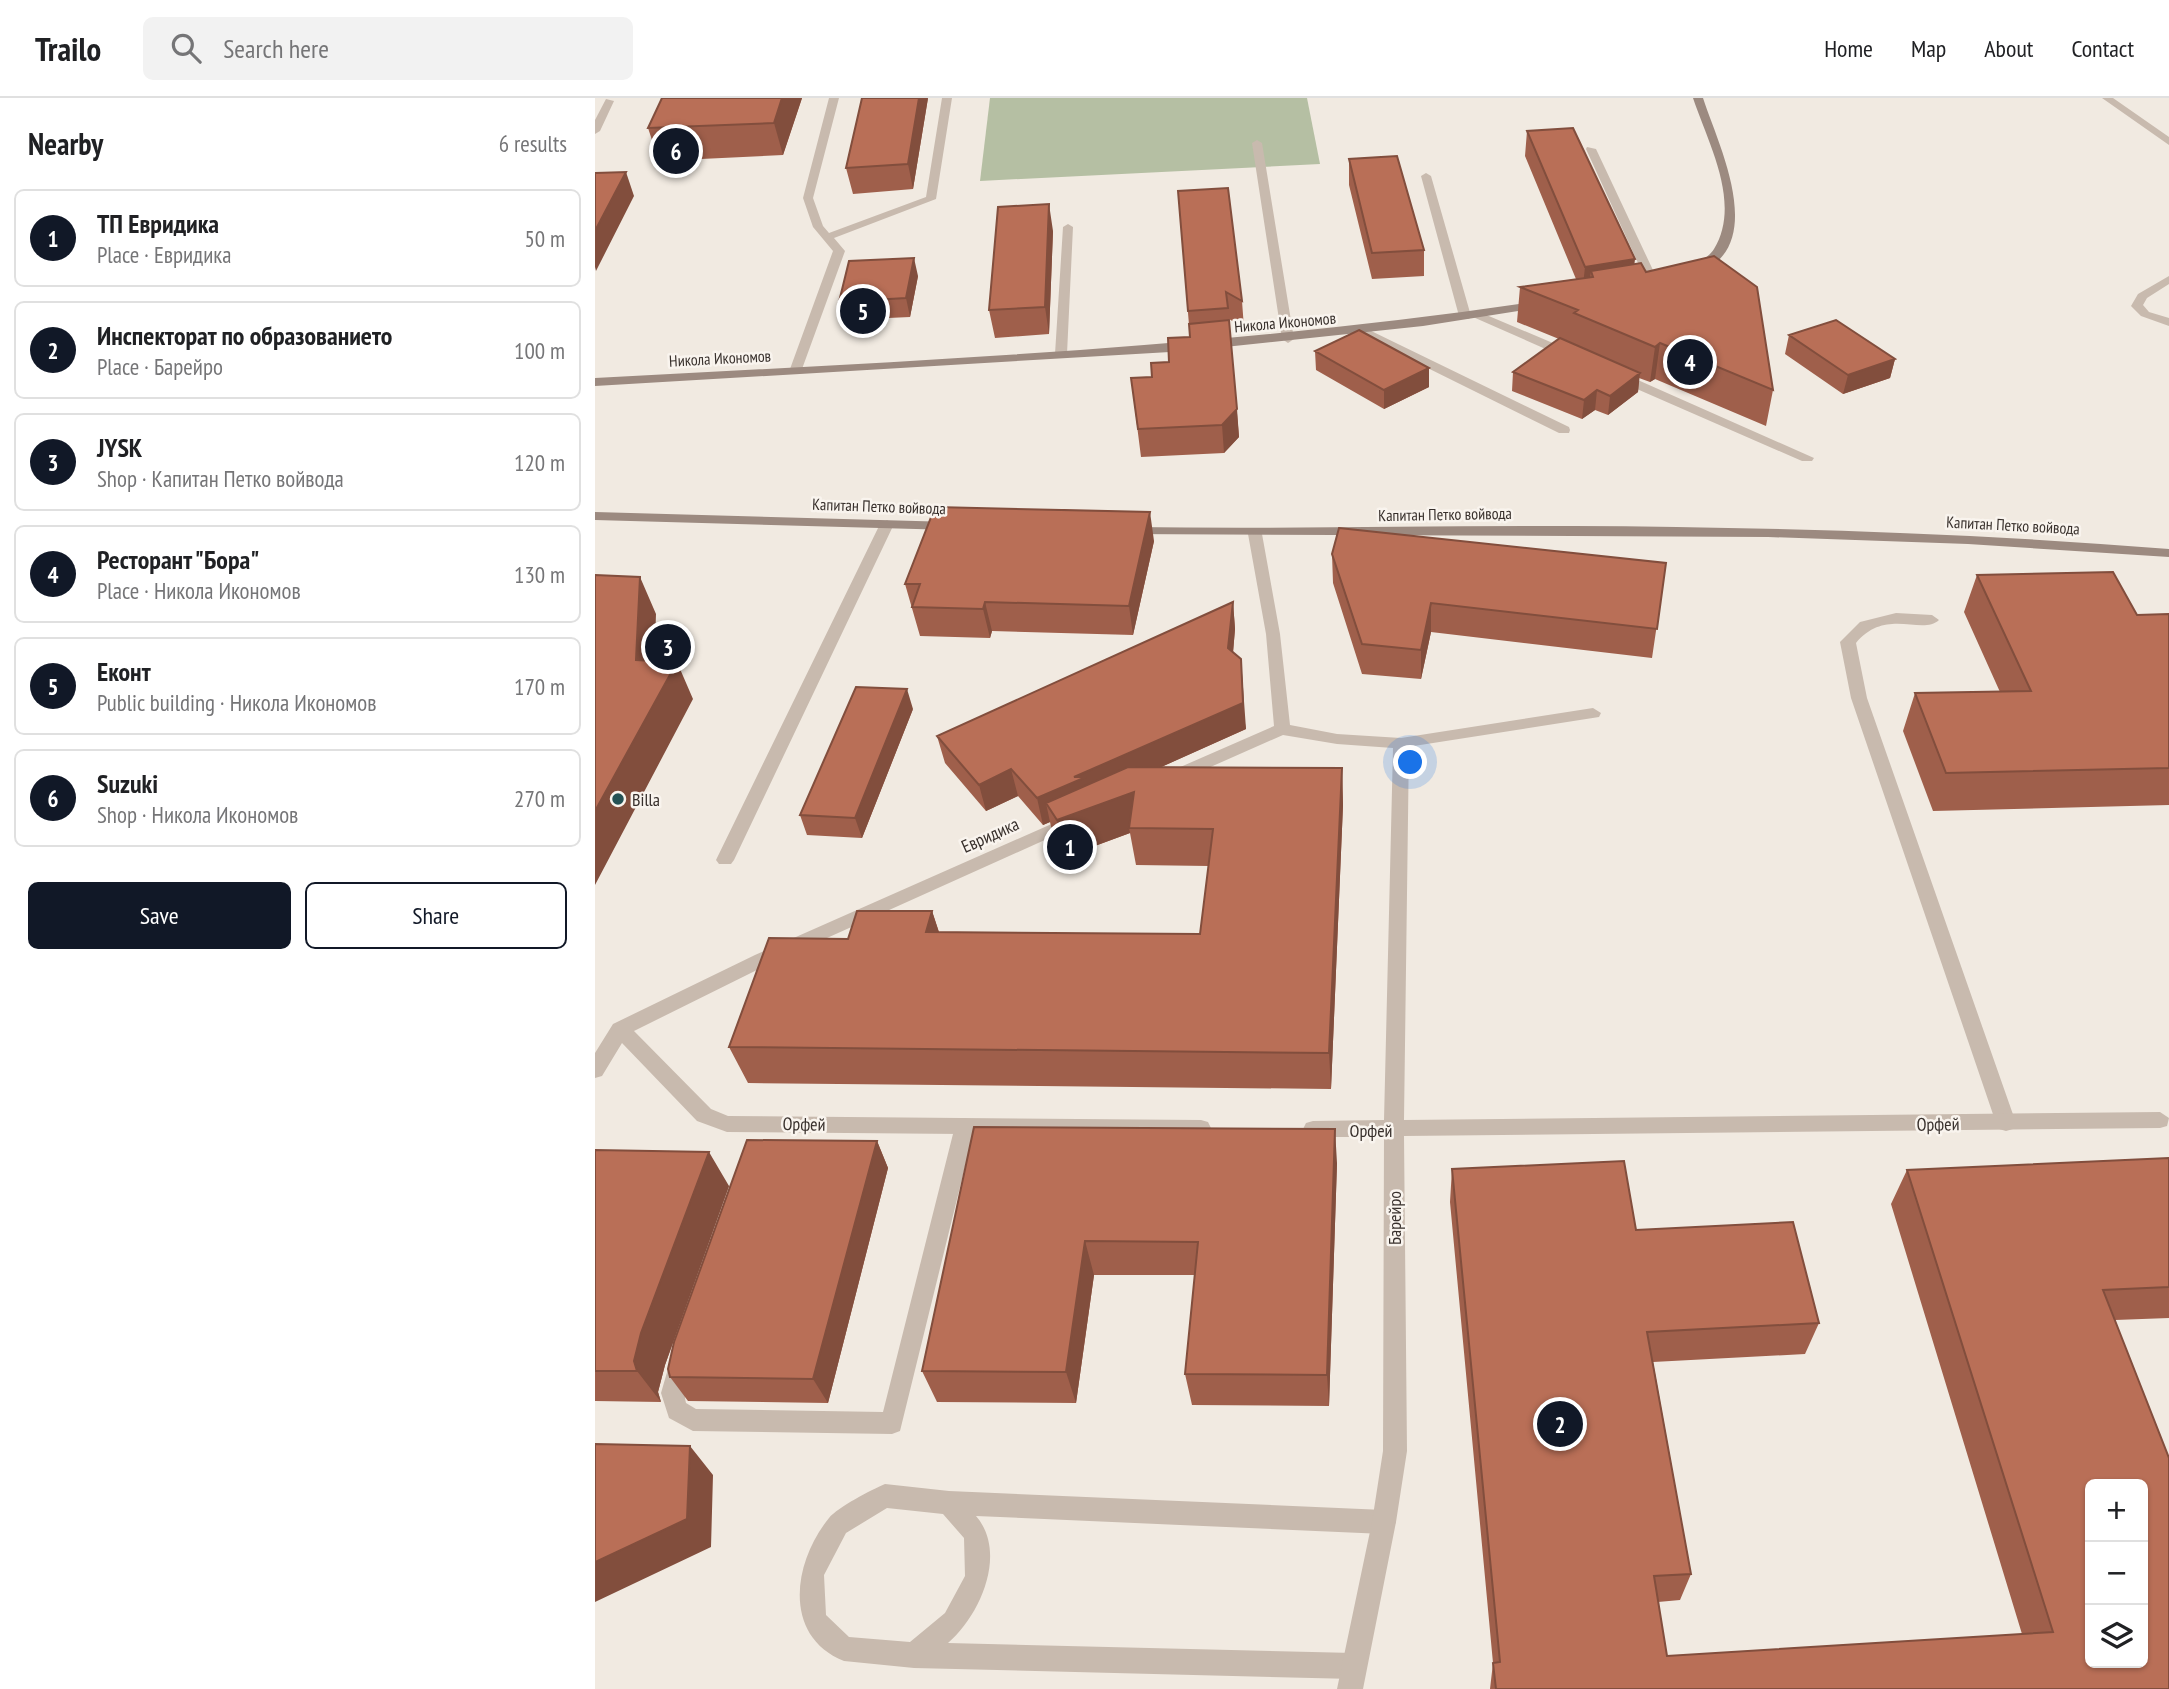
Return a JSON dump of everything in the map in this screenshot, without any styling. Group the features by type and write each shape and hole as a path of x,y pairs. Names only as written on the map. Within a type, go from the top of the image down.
{"street":[{"path":"796,369 839,251 818,227 808,198 834,98"},
{"path":"827,237 931,199 947,98"},
{"path":"1640,288 1676,280 1703,267 1721,252 1732,226 1733,214 1726,182 1698,98"},
{"path":"2107,98 2169,142"},
{"path":"595,131 609,101"},
{"path":"1257,143 1288,339"},
{"path":"1591,149 1654,285"},
{"path":"1426,176 1471,316 1579,359"},
{"path":"1061,354 1068,227"},
{"path":"2169,279 2142,296 2137,306 2145,314 2169,322"},
{"name":"Никола Икономов","path":"595,382 796,369 897,366 1288,339 1363,331 1558,302"},
{"path":"1363,331 1564,430"},
{"path":"1604,370 1807,458"},
{"name":"Капитан Петко войвода","path":"595,516 969,527"},
{"path":"726,860 887,524"},
{"name":"Капитан Петко войвода","path":"1118,530 1255,534 1726,533 2092,547 2169,553"},
{"path":"1255,534 1273,634 1282,729"},
{"path":"1932,621 1878,618 1858,627 1848,642 1859,698 2006,1123"},
{"path":"1157,784 1282,729 1337,739 1401,743 1593,713"},
{"name":"Барейро","path":"1352,1678 1384,1522 1395,1451 1394,1130 1401,743"},
{"name":"Евридика","path":"620,1029 761,960 1095,812"},
{"path":"595,1070 620,1029"},
{"name":"Орфей","path":"620,1029 705,1115 727,1124 1228,1128"},
{"name":"Орфей","path":"1297,1129 2160,1121"},
{"path":"755,1149 764,1124"},
{"path":"687,1341 672,1393 677,1410 693,1420 892,1423 965,1126"},
{"path":"1352,1678 845,1649 814,1621 812,1573 838,1525 884,1496 949,1503 1384,1522"},
{"path":"914,1655 954,1622 977,1578 977,1534 949,1503"}],"green space":[{"path":"990,98 1307,98 1320,164 980,181"}],"building":[{"path":"662,98 782,98 774,123 648,128"},
{"path":"862,98 919,98 908,164 846,168"},
{"path":"1573,128 1635,259 1585,267 1527,131"},
{"path":"1397,156 1424,250 1372,253 1349,159"},
{"path":"626,172 595,231 595,173"},
{"path":"1228,188 1242,301 1226,292 1228,308 1188,311 1178,191"},
{"path":"1049,204 1045,307 989,310 998,207"},
{"path":"1714,256 1757,287 1773,390 1660,343 1655,347 1574,313 1578,310 1520,287 1593,277 1591,271 1641,263 1646,272"},
{"path":"914,258 906,298 839,302 849,261"},
{"path":"1229,320 1237,409 1222,425 1138,429 1131,378 1152,377 1151,363 1169,362 1168,338 1190,337 1189,324"},
{"path":"1836,320 1895,359 1848,375 1789,335"},
{"path":"1359,330 1429,368 1384,390 1315,351"},
{"path":"1560,338 1640,373 1610,396 1597,390 1584,400 1513,372"},
{"path":"935,507 1150,512 1129,606 985,602 983,609 912,607 920,584 905,584"},
{"path":"1339,528 1666,563 1657,629 1431,603 1421,650 1362,644 1332,554"},
{"path":"2113,572 2137,615 2169,614 2169,768 1946,773 1915,693 2031,691 1977,575"},
{"path":"595,575 640,577 636,660 677,662 595,811"},
{"path":"1233,602 1228,648 1241,659 1243,703 1074,777 1086,777 1037,798 1011,769 979,785 937,736"},
{"path":"856,687 907,689 855,818 800,815"},
{"path":"1128,767 1342,768 1329,1053 729,1047 769,938 848,939 857,911 932,911 926,932 1200,934 1213,829 1129,828 1134,792 1057,820 1046,803"},
{"path":"974,1127 1335,1129 1327,1375 1185,1374 1198,1242 1085,1241 1066,1372 922,1371"},
{"path":"747,1140 877,1141 813,1379 670,1377 668,1369 674,1342"},
{"path":"595,1150 709,1152 641,1333 634,1361 637,1371 595,1371"},
{"path":"2169,1158 2169,1287 2103,1290 2169,1458 2169,1689 1496,1689 1493,1663 1500,1662 1452,1169 1624,1161 1636,1230 1793,1222 1819,1323 1647,1332 1691,1574 1654,1576 1667,1656 2053,1632 1907,1170"},
{"path":"595,1444 690,1446 687,1519 595,1562"}],"place":[{"name":"Suzuki","path":"676,151"},
{"name":"Еконт","path":"863,311"},
{"name":"Ресторант \"Бора\"","path":"1690,362"},
{"name":"JYSK","path":"668,647"},
{"name":"Billa","path":"618,799"},
{"name":"ТП Евридика","path":"1070,847"},
{"name":"Инспекторат по образованието","path":"1560,1424"}]}
